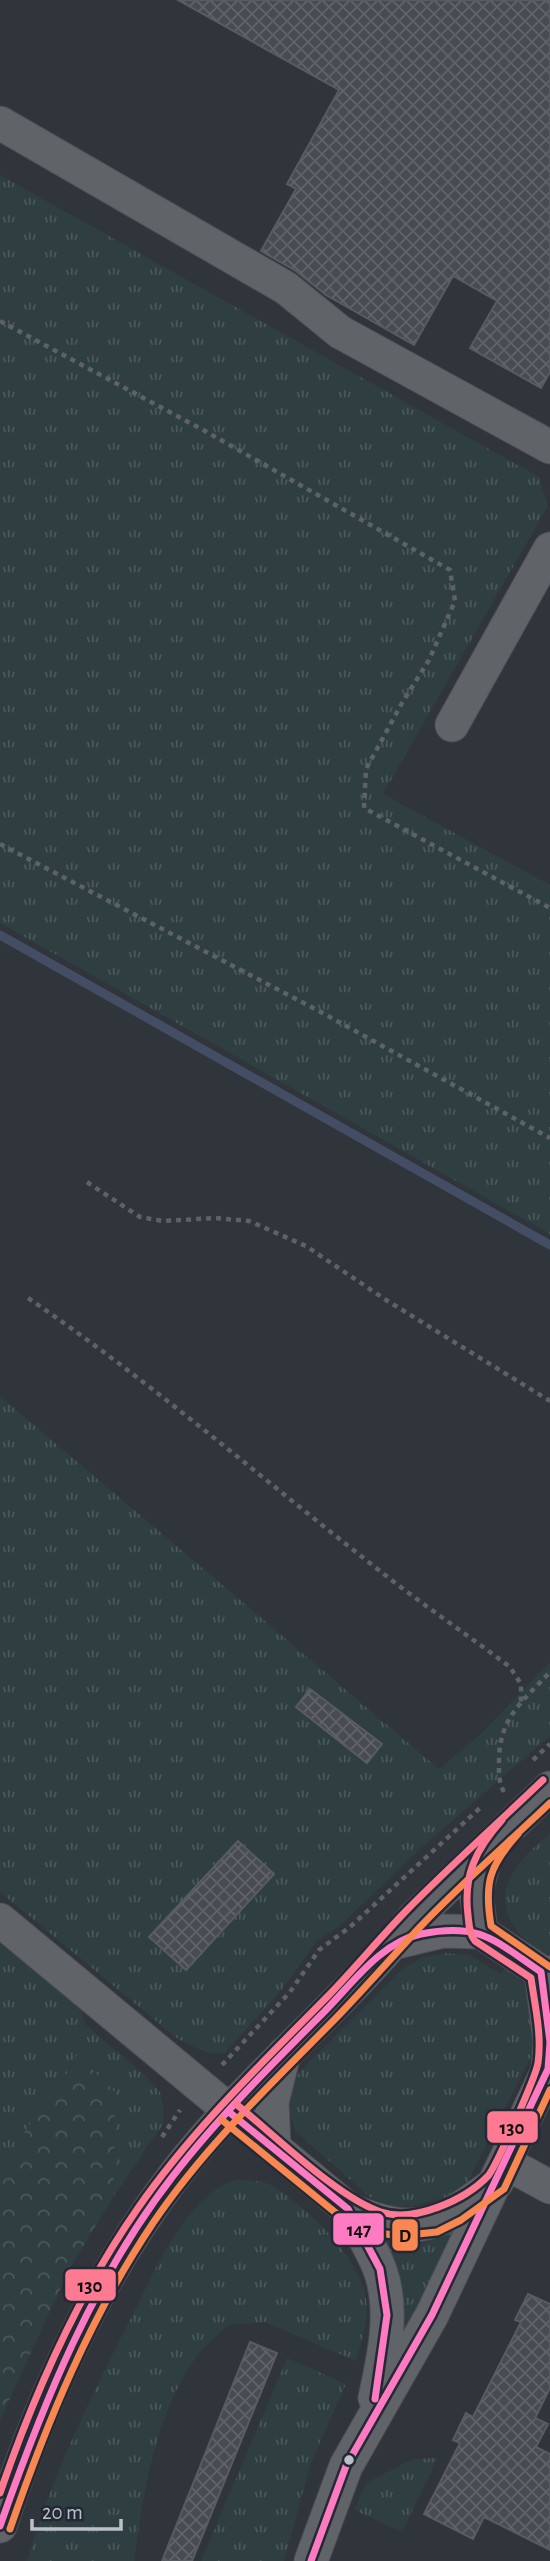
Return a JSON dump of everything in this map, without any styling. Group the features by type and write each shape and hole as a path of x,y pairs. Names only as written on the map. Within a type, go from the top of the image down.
{"street":[{"path":"0,123 286,288 340,332 550,447"},
{"path":"452,724 550,548"},
{"path":"0,2526 38,2419 88,2314 128,2243 173,2176 285,2051 393,1943 412,1920 550,1788"},
{"path":"481,1932 476,1891 487,1851"},
{"path":"0,1920 348,2209 379,2222 416,2226 433,2222 456,2211 501,2172"},
{"path":"311,2561 333,2494 371,2417 432,2315 549,2067 545,1973 481,1932 432,1933 393,1943"},
{"path":"274,2148 272,2102 285,2051"},
{"path":"501,2172 550,2187"},
{"path":"348,2209 380,2269 385,2287 386,2342 371,2417"}],"path":[{"path":"0,321 205,431 450,570 455,601 429,660 366,769 363,808 550,908"},
{"path":"0,844 317,1010 550,1138"},
{"path":"87,1182 140,1217 163,1221 215,1218 249,1221 306,1246 386,1300 550,1401"},
{"path":"27,1298 66,1324 252,1466 399,1585 510,1667 521,1685 521,1703"},
{"path":"499,1782 499,1738 508,1718 550,1671"},
{"path":"495,1796 502,1789"},
{"path":"222,2066 290,1992 319,1950 350,1927 487,1802"}],"green space":[{"path":"0,175 539,477 548,506 383,794 550,885 550,1234 0,923"},
{"path":"0,1396 439,1769 480,1735 550,1662 550,1736 421,1848 342,1924 316,1942 282,1989 224,2054 205,2052 178,2039 0,1892"},
{"path":"550,1833 550,1955 536,1947 515,1928 505,1900 507,1887 519,1864"},
{"path":"0,1940 79,2005 86,2025 146,2076 160,2092 164,2110 163,2124 114,2196 115,2092 0,2181"},
{"path":"446,1953 469,1955 500,1974 506,1969 525,1984 533,1997 536,2047 467,2183 455,2194 410,2207 389,2206 372,2199 295,2131 289,2110 294,2080 402,1969 421,1958"},
{"path":"77,2055 115,2092 114,2196 70,2268 0,2420 0,2181 23,2134"},
{"path":"234,2180 262,2182 284,2193 313,2217 352,2264 361,2279 367,2310 356,2361 265,2322 228,2325 194,2360 169,2407 147,2483 134,2561 27,2561 48,2497 74,2435 162,2257 199,2204 215,2190"},
{"path":"457,2226 405,2348 373,2234"},
{"path":"287,2358 346,2384 311,2463 284,2561 201,2561"},
{"path":"438,2458 402,2532 354,2510 366,2483 412,2459"}],"building":[{"path":"178,0 550,0 550,372 541,388 470,348 497,301 453,276 414,345 326,295 296,271 261,251 296,189 287,184 339,90"},
{"path":"310,1689 382,1744 367,1763 296,1707"},
{"path":"238,1841 274,1874 186,1970 149,1937"},
{"path":"528,2294 550,2304 550,2388 535,2418 548,2424 536,2447 550,2454 550,2550 484,2517 473,2539 424,2514 460,2443 453,2440 466,2413 473,2417 521,2322 515,2320"},
{"path":"250,2342 277,2353 192,2561 162,2561"}],"waterway":[{"path":"0,935 550,1245"}],"transit line":[{"name":"130","path":"0,2493 27,2419 77,2310 116,2241 159,2179 229,2097 329,1995 405,1912 543,1780"},
{"name":"D","path":"10,2529 39,2449 90,2333 130,2259 173,2195 240,2116 420,1927 550,1803"},
{"name":"130","path":"236,2104 326,2180 364,2205 381,2212 408,2214 438,2207 466,2193 488,2176 536,2071 539,2052 538,2020 531,1978 475,1941 469,1925 467,1901 473,1863 485,1841 502,1820"},
{"name":"D","path":"518,1834 508,1845 491,1876 488,1898 491,1926 550,1967"},
{"name":"147","path":"0,2526 34,2434 94,2300 144,2216 173,2176 246,2092 380,1955 406,1938 421,1934 441,1931 473,1933 499,1943 541,1972 550,2042 548,2069 432,2315 346,2466 311,2561"},
{"name":"D","path":"222,2120 342,2218 375,2232 398,2236 437,2232 461,2220 504,2189 550,2090"},
{"name":"147","path":"229,2112 348,2209 380,2269 387,2315 375,2399"}]}
